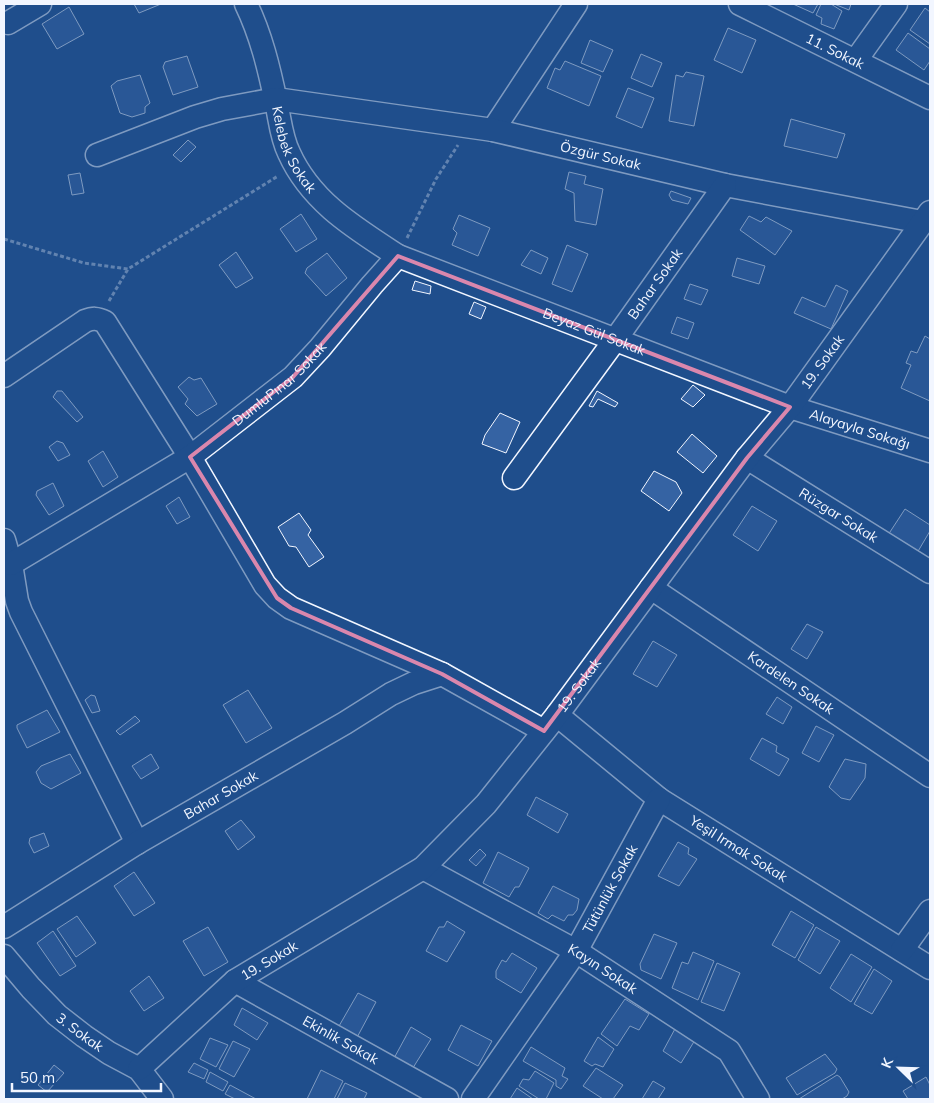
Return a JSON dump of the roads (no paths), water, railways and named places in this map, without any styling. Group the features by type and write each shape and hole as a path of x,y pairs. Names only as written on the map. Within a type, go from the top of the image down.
{"street":[{"path":"8,23 40,4"},
{"name":"Kelebek Sokak","path":"246,4 259,33 276,99 283,138 296,166 315,192 330,208 347,223 398,256"},
{"path":"482,128 576,4"},
{"name":"11. Sokak","path":"740,4 930,98"},
{"path":"856,60 896,4"},
{"name":"Özgür Sokak","path":"97,155 195,117 231,107 276,99 482,128 725,185 926,217"},
{"name":"Bahar Sokak","path":"514,478 616,340 725,185"},
{"name":"19. Sokak","path":"139,1069 235,981 422,868 486,804 551,723 747,458 790,407 926,217"},
{"name":"Beyaz Gül Sokak","path":"398,256 790,407"},
{"name":"DumluPınar Sokak","path":"11,564 190,457 293,377 398,256"},
{"name":"Yeşil Irmak Sokak","path":"4,376 85,321 91,318 98,318 105,322 110,327 190,457 266,585 277,598 291,608 551,723 659,799 930,968"},
{"name":"Alayayla Sokağı","path":"790,407 930,451"},
{"name":"Rüzgar Sokak","path":"747,458 930,571"},
{"path":"4,540 21,612 137,843"},
{"name":"Kardelen Sokak","path":"651,588 930,776"},
{"name":"Bahar Sokak","path":"4,927 137,843 391,694 414,683 442,674"},
{"name":"Tütünlük Sokak","path":"473,1099 576,951 659,799"},
{"name":"Kayın Sokak","path":"422,868 576,951 728,1051 758,1099"},
{"path":"902,950 930,911"},
{"name":"3. Sokak","path":"4,956 30,988 57,1015 109,1053 139,1069 162,1099"},
{"name":"Ekinlik Sokak","path":"235,981 446,1099"}]}
